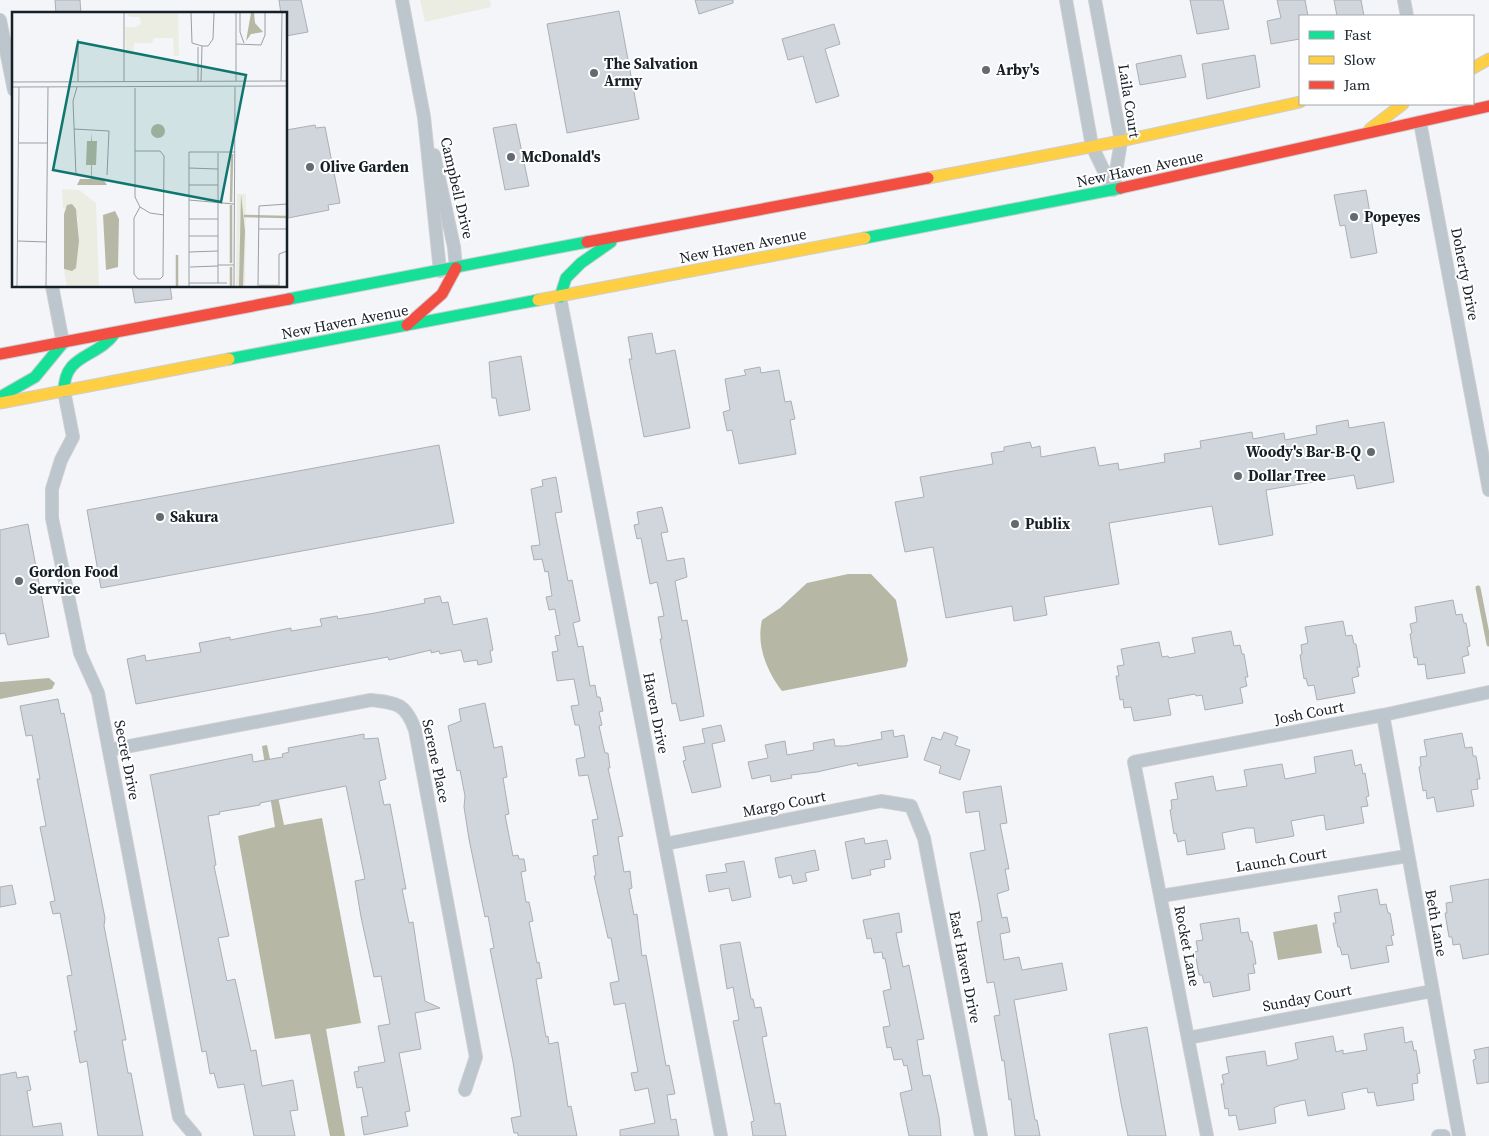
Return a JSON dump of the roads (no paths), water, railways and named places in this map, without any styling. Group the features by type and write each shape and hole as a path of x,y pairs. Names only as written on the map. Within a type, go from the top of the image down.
{"main road":[{"path":"1474,62 1489,58"},
{"path":"1474,67 1489,58"},
{"name":"New Haven Avenue","path":"0,354 1121,141 1299,102"},
{"path":"1360,136 1402,105"},
{"name":"New Haven Avenue","path":"0,403 1113,190 1489,106"},
{"path":"1420,122 1425,110"},
{"path":"560,297 566,278 581,263 619,237"},
{"path":"405,326 443,294 451,283 456,268"},
{"path":"64,391 65,378 72,365 84,355 106,346 115,333"},
{"path":"0,397 35,377 63,343"}],"street":[{"name":"Campbell Drive","path":"402,0 424,117 443,189 456,268"},
{"path":"1066,0 1092,146 1113,190"},
{"name":"Laila Court","path":"1095,0 1121,141 1113,190"},
{"path":"1404,0 1407,15"},
{"path":"0,20 12,80"},
{"name":"Campbell Drive","path":"424,117 440,271"},
{"name":"Doherty Drive","path":"1420,122 1489,490"},
{"path":"52,288 63,343"},
{"name":"Haven Drive","path":"560,297 721,1136"},
{"name":"Secret Drive","path":"64,391 73,437 61,460 52,489 52,518 80,653 98,693 179,1116 195,1136"},
{"name":"Josh Court","path":"1134,762 1383,715 1489,692"},
{"name":"Serene Place","path":"109,750 371,700 393,702 408,711 415,730 476,1057 465,1090"},
{"name":"Beth Lane","path":"1383,715 1459,1136"},
{"name":"Rocket Lane","path":"1134,762 1207,1136"},
{"name":"Margo Court","path":"665,844 881,802 910,806"},
{"name":"East Haven Drive","path":"910,806 924,838 981,1136"},
{"name":"Launch Court","path":"1161,896 1407,856"},
{"name":"Sunday Court","path":"1188,1038 1432,991"},
{"path":"1438,1136 1444,1136"}],"waterway":[{"path":"1478,588 1489,644"}],"place":[{"name":"Arby's","path":"986,70"},
{"name":"The Salvation Army","path":"594,73"},
{"name":"McDonald's","path":"511,157"},
{"name":"Olive Garden","path":"310,167"},
{"name":"Popeyes","path":"1354,217"},
{"name":"Woody's Bar-B-Q","path":"1371,452"},
{"name":"Dollar Tree","path":"1238,476"},
{"name":"Sakura","path":"160,517"},
{"name":"Publix","path":"1015,524"},
{"name":"Gordon Food Service","path":"19,581"}]}
